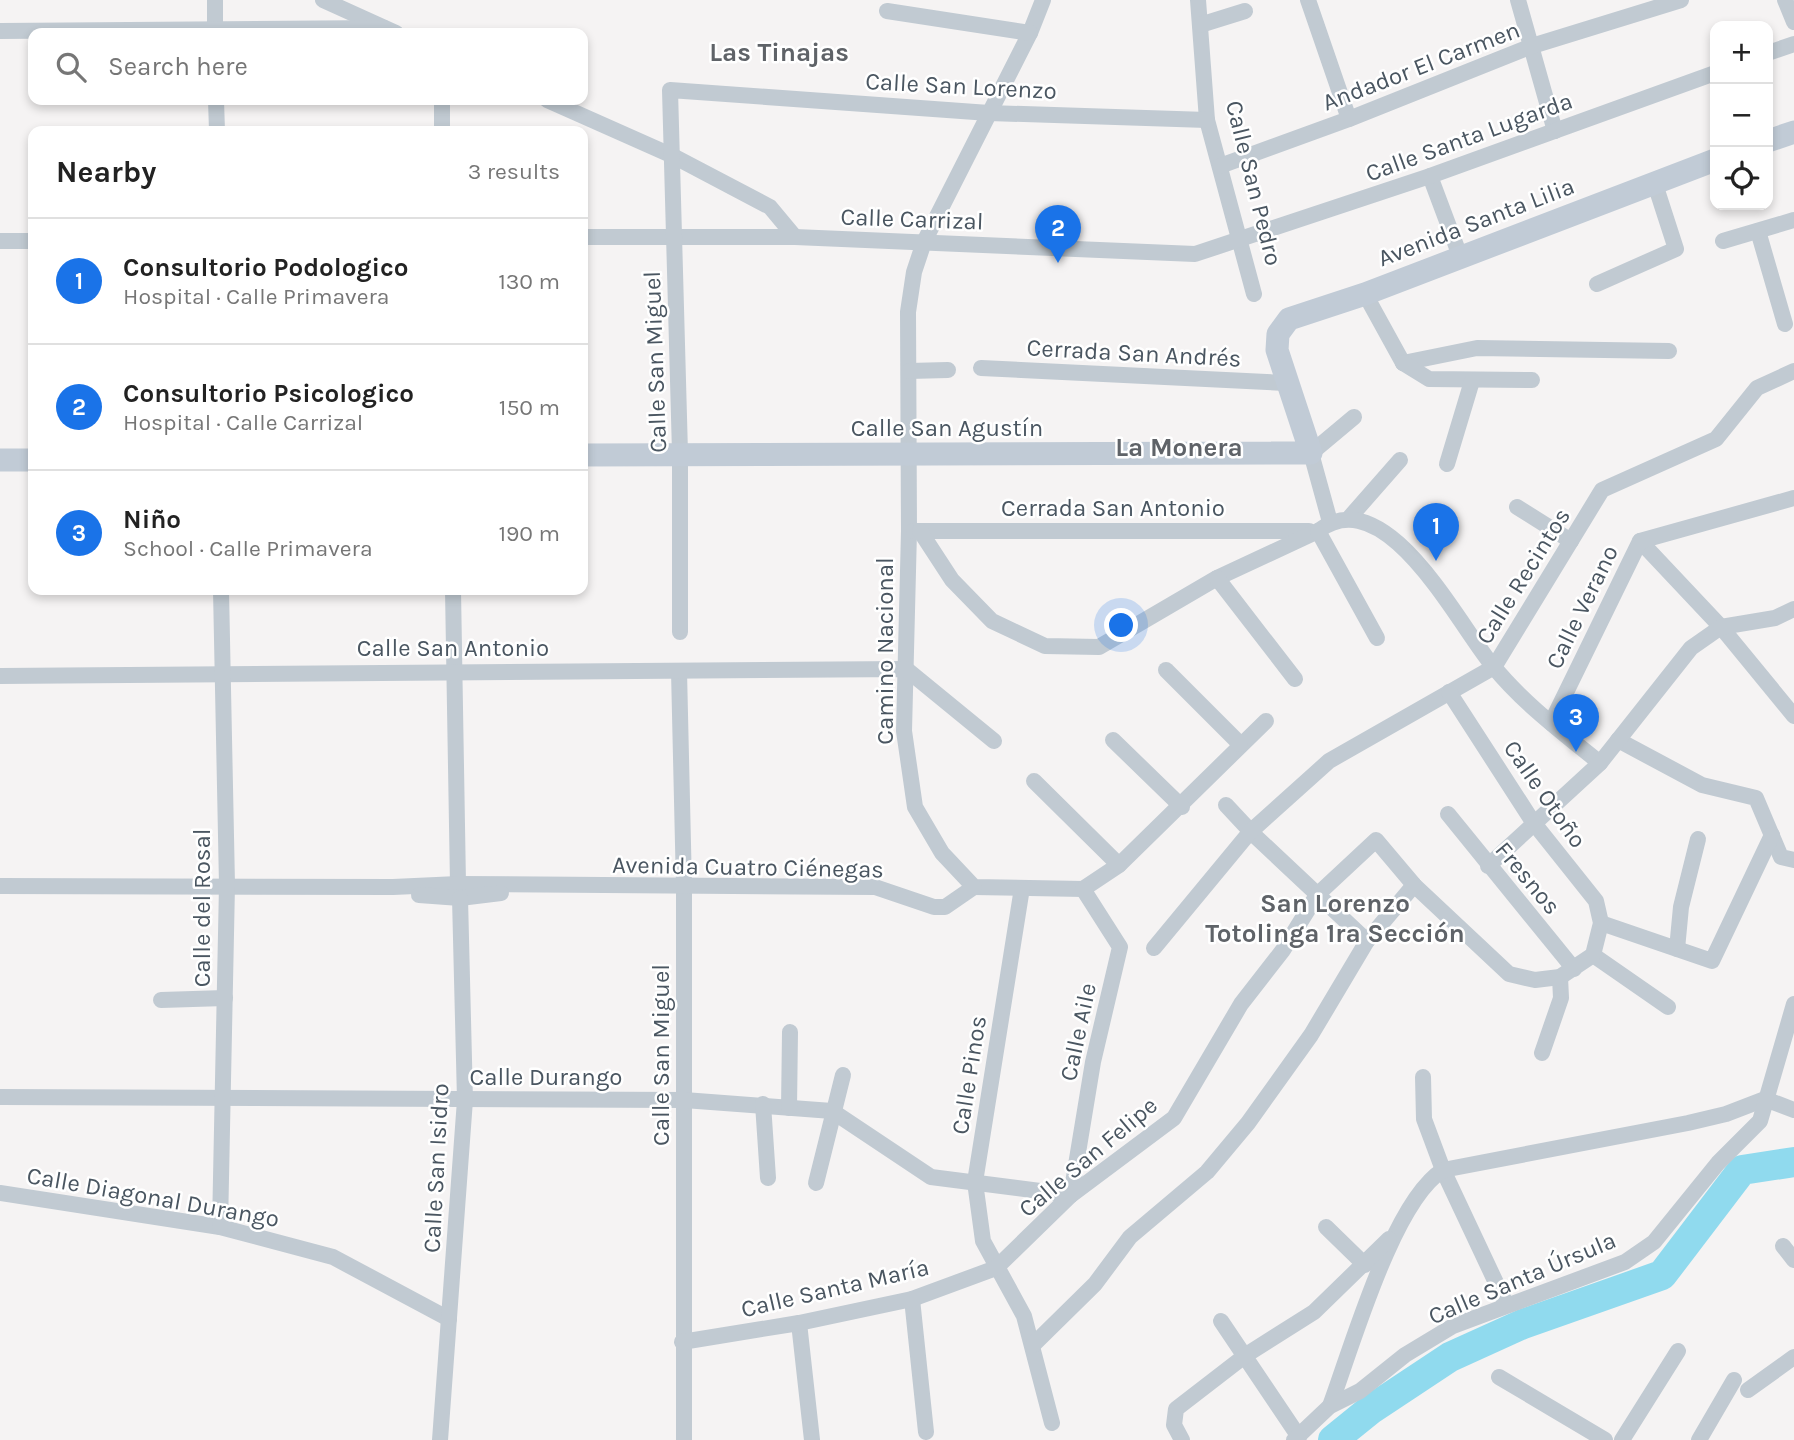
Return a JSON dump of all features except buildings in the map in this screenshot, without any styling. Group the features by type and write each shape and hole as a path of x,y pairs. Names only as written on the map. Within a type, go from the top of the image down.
{"street":[{"path":"215,0 215,28"},
{"path":"323,0 384,28"},
{"name":"Camino Nacional","path":"974,887 942,853 915,807 904,731 914,531 907,455 908,312 914,272 924,242 1030,33 1043,0"},
{"name":"Calle San Pedro","path":"1198,0 1207,120 1254,294"},
{"path":"1308,0 1349,119"},
{"path":"1518,0 1555,131"},
{"name":"Andador El Carmen","path":"1220,166 1349,119 1532,46 1681,0"},
{"path":"1785,0 1794,22"},
{"path":"887,11 1030,33"},
{"path":"1199,25 1245,11"},
{"path":"0,31 28,31"},
{"path":"1773,51 1794,44"},
{"name":"Calle Santa Lugarda","path":"1238,242 1430,176 1710,74"},
{"name":"Calle San Lorenzo","path":"670,90 989,113 1207,120"},
{"name":"Calle San Miguel","path":"670,90 680,453 680,632"},
{"path":"216,105 217,126"},
{"path":"442,105 442,126"},
{"path":"558,105 673,156 770,207 795,237"},
{"path":"1773,139 1794,132"},
{"name":"Avenida Santa Lilia","path":"1285,383 1277,350 1278,334 1289,318 1365,294 1710,162"},
{"path":"1430,176 1460,256"},
{"path":"1597,284 1676,249 1654,181"},
{"path":"1723,241 1794,220"},
{"path":"1758,231 1785,324"},
{"name":"Calle Carrizal","path":"588,237 795,237 1195,254 1238,242"},
{"path":"0,241 28,241"},
{"path":"1365,294 1403,363 1429,379 1532,380"},
{"path":"1403,363 1477,348 1669,351"},
{"name":"Cerrada San Andrés","path":"981,368 1285,383"},
{"path":"909,371 947,370"},
{"name":"Calle Recintos","path":"1154,948 1250,832 1329,761 1494,667 1602,490 1716,439 1757,388 1794,371"},
{"path":"1447,464 1472,381"},
{"path":"1285,383 1311,453 1324,526 1377,638"},
{"path":"1311,453 1354,417"},
{"name":"Calle San Agustín","path":"588,455 1311,453"},
{"path":"0,460 28,460"},
{"path":"914,531 952,580 992,621 1045,646 1098,647 1217,578 1324,526 1350,517 1400,460"},
{"name":"Calle Verano","path":"1551,723 1640,541 1794,498"},
{"path":"1517,507 1572,541"},
{"path":"1350,517 1382,529 1419,564 1494,667 1551,723 1600,763"},
{"name":"Cerrada San Antonio","path":"914,531 1324,526"},
{"path":"1640,541 1721,627 1791,709"},
{"path":"1217,578 1296,679"},
{"name":"Calle del Rosal","path":"220,1227 225,1096 226,885 221,595"},
{"name":"Calle San Isidro","path":"440,1440 465,1100 453,595"},
{"path":"1488,866 1600,763 1691,648 1721,627 1775,618 1794,609"},
{"path":"906,669 995,741"},
{"name":"Calle San Antonio","path":"0,676 454,670 906,669"},
{"path":"1166,670 1240,744"},
{"name":"Calle San Miguel","path":"679,671 684,887 684,1440"},
{"name":"Calle Otoño","path":"1449,692 1533,822 1595,901 1601,923"},
{"path":"974,887 1083,889 1119,866 1182,807 1240,744 1266,721"},
{"path":"1113,740 1182,807"},
{"path":"1618,740 1702,785 1756,798 1781,857 1794,860"},
{"path":"1034,781 1119,866"},
{"path":"1226,805 1250,832 1367,941"},
{"name":"Fresnos","path":"1448,814 1567,973"},
{"path":"1033,1345 1096,1284 1130,1237 1207,1172 1224,1153 1311,1035 1367,941 1414,885 1509,974 1535,980 1567,973 1593,955 1601,923 1712,961 1772,835"},
{"path":"1677,949 1681,906 1698,839"},
{"name":"Calle San Felipe","path":"996,1268 1071,1195 1174,1118 1241,1004 1283,950 1317,895 1376,841 1414,885"},
{"name":"Avenida Cuatro Ciénegas","path":"0,886 226,885 393,887 459,891 513,887 875,887 934,907 945,907 974,887"},
{"name":"Calle Pinos","path":"1022,888 975,1182 983,1241 1024,1316 1052,1423"},
{"name":"Calle Aile","path":"1071,1195 1093,1062 1120,947 1083,889"},
{"path":"1593,955 1668,1007"},
{"path":"1542,1053 1567,973"},
{"path":"161,1000 225,998"},
{"name":"Calle Santa Úrsula","path":"1297,1438 1330,1406 1360,1391 1405,1355 1453,1326 1506,1304 1625,1262 1654,1242 1700,1185 1760,1121 1794,1004"},
{"path":"789,1108 790,1032"},
{"path":"816,1183 843,1075"},
{"path":"1423,1077 1424,1119 1443,1170 1506,1304"},
{"name":"Calle Durango","path":"0,1097 684,1100 763,1104 832,1111 931,1177 1071,1195"},
{"path":"1330,1406 1396,1232 1411,1202 1429,1179 1443,1170 1688,1123 1726,1114 1765,1098 1794,1110"},
{"path":"763,1104 768,1178"},
{"name":"Calle Diagonal Durango","path":"0,1193 220,1227 334,1257 449,1320"},
{"path":"1326,1227 1365,1265"},
{"path":"1182,1440 1174,1424 1176,1409 1246,1355 1314,1312 1396,1232"},
{"path":"1783,1246 1794,1260"},
{"name":"Calle Santa María","path":"682,1342 799,1323 912,1298 996,1268"},
{"path":"912,1298 926,1433"},
{"path":"1221,1321 1246,1355 1297,1438"},
{"path":"799,1323 811,1440"},
{"path":"1622,1440 1678,1351"},
{"path":"1748,1390 1794,1357"},
{"path":"1499,1377 1605,1440"},
{"path":"1699,1440 1734,1380"}],"waterway":[{"path":"1333,1440 1370,1410 1450,1357 1523,1324 1662,1275 1742,1170 1794,1162"}],"place":[{"name":"Consultorio Psicologico","path":"1058,263"},
{"name":"Consultorio Podologico","path":"1436,561"},
{"name":"Niño","path":"1576,752"}],"district":[{"name":"Las Tinajas","path":"779,52"},
{"name":"La Monera","path":"1179,447"},
{"name":"San Lorenzo Totolinga 1ra Sección","path":"1335,918"}]}
